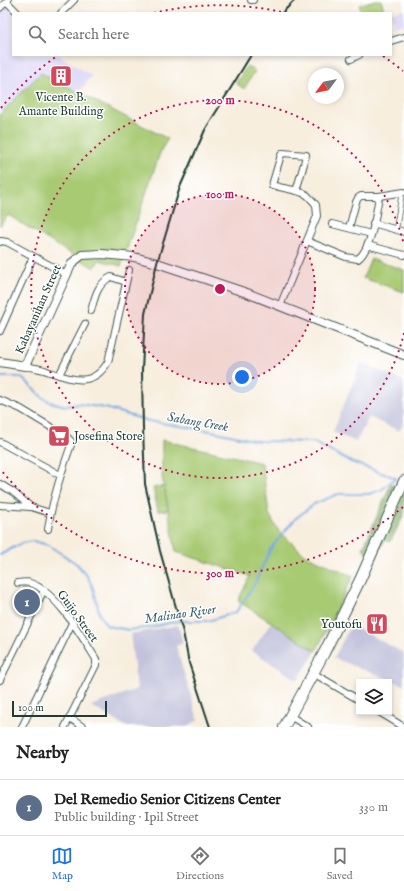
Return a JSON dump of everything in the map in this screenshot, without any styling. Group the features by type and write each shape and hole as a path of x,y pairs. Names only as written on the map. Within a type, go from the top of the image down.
{"main road":[{"path":"284,727 313,673 373,553 402,485"}],"street":[{"path":"62,12 74,0"},
{"path":"0,8 8,1 17,12"},
{"path":"392,41 404,37"},
{"path":"351,59 357,56"},
{"path":"296,191 306,154 283,153 281,155 272,185 296,191 307,196 316,205 317,216 280,306 404,356"},
{"path":"349,228 358,198 361,196 379,196 403,192 396,229"},
{"path":"307,241 346,257 358,259 362,256 371,234 379,196"},
{"path":"373,223 404,232"},
{"path":"332,224 371,234"},
{"path":"1,242 7,242 66,274"},
{"path":"367,245 404,255"},
{"name":"Kabayanihan Street","path":"25,366 66,274 72,263 82,255 102,254 134,257 247,293 280,306"},
{"path":"0,331 33,256"},
{"path":"0,362 45,370 74,379 85,380 94,377 103,370 108,362 129,270"},
{"path":"91,310 103,281 111,277 126,282"},
{"path":"59,375 85,324"},
{"path":"0,400 21,409 67,437 71,441 50,513 48,529"},
{"path":"0,442 60,475"},
{"path":"0,484 13,492 31,507"},
{"path":"0,505 31,507 50,513"},
{"name":"Guijo Street","path":"18,583 29,582 44,590 60,607 96,659 96,665 70,718"},
{"path":"0,680 44,590"},
{"path":"22,727 72,623"},
{"path":"313,673 356,698"},
{"path":"384,715 404,727"},
{"path":"290,716 308,727"},
{"path":"65,727 70,718 83,727"}],"shaded area":[{"path":"9,5 15,12 12,12 12,56 60,56 92,76 78,93 41,73 0,114 0,14"},
{"path":"404,9 404,24 394,27 392,13"},
{"path":"361,363 404,381 404,423 399,431 369,417 356,442 333,432"},
{"path":"271,623 316,651 298,680 252,651"},
{"path":"178,625 183,643 176,646 198,720 186,727 127,727 91,706 137,689 130,634"},
{"path":"351,625 404,653 404,685 392,681 392,679 388,679 334,658"}],"green space":[{"path":"375,0 381,0 385,12 362,12 359,5"},
{"path":"247,66 255,71 244,89 236,83"},
{"path":"41,73 168,139 161,150 121,266 99,260 94,268 8,215 0,226 0,114"},
{"path":"371,259 404,270 404,292 363,278"},
{"path":"162,440 262,463 269,514 278,530 305,555 353,576 316,651 238,601 250,576 176,552 162,476"},
{"path":"391,484 404,494 404,515 390,542 385,540 373,563 363,548"},
{"path":"164,486 168,510 158,511 153,488"}],"waterway":[{"name":"Sabang Creek","path":"0,377 20,377 42,397 50,402 66,406 79,404 105,408 149,421 211,431 258,441 313,442 351,462 396,478"},
{"name":"Malinao River","path":"0,555 22,543 33,541 48,545 77,564 88,577 94,591 100,616 107,626 129,630 152,627 178,621 208,621 236,612 253,587 271,548 295,519 314,504 338,494 369,494 381,490 396,478"}],"railway":[{"path":"283,12 295,0"},
{"path":"210,727 189,663 183,632 160,551 145,484 142,370 145,314 157,263 180,187 205,130 250,56"}],"place":[{"name":"Vicente B. Amante Building","path":"61,76"},
{"name":"Josefina Store","path":"59,436"},
{"name":"Del Remedio Senior Citizens Center","path":"27,602"},
{"name":"Youtofu","path":"377,624"}]}
